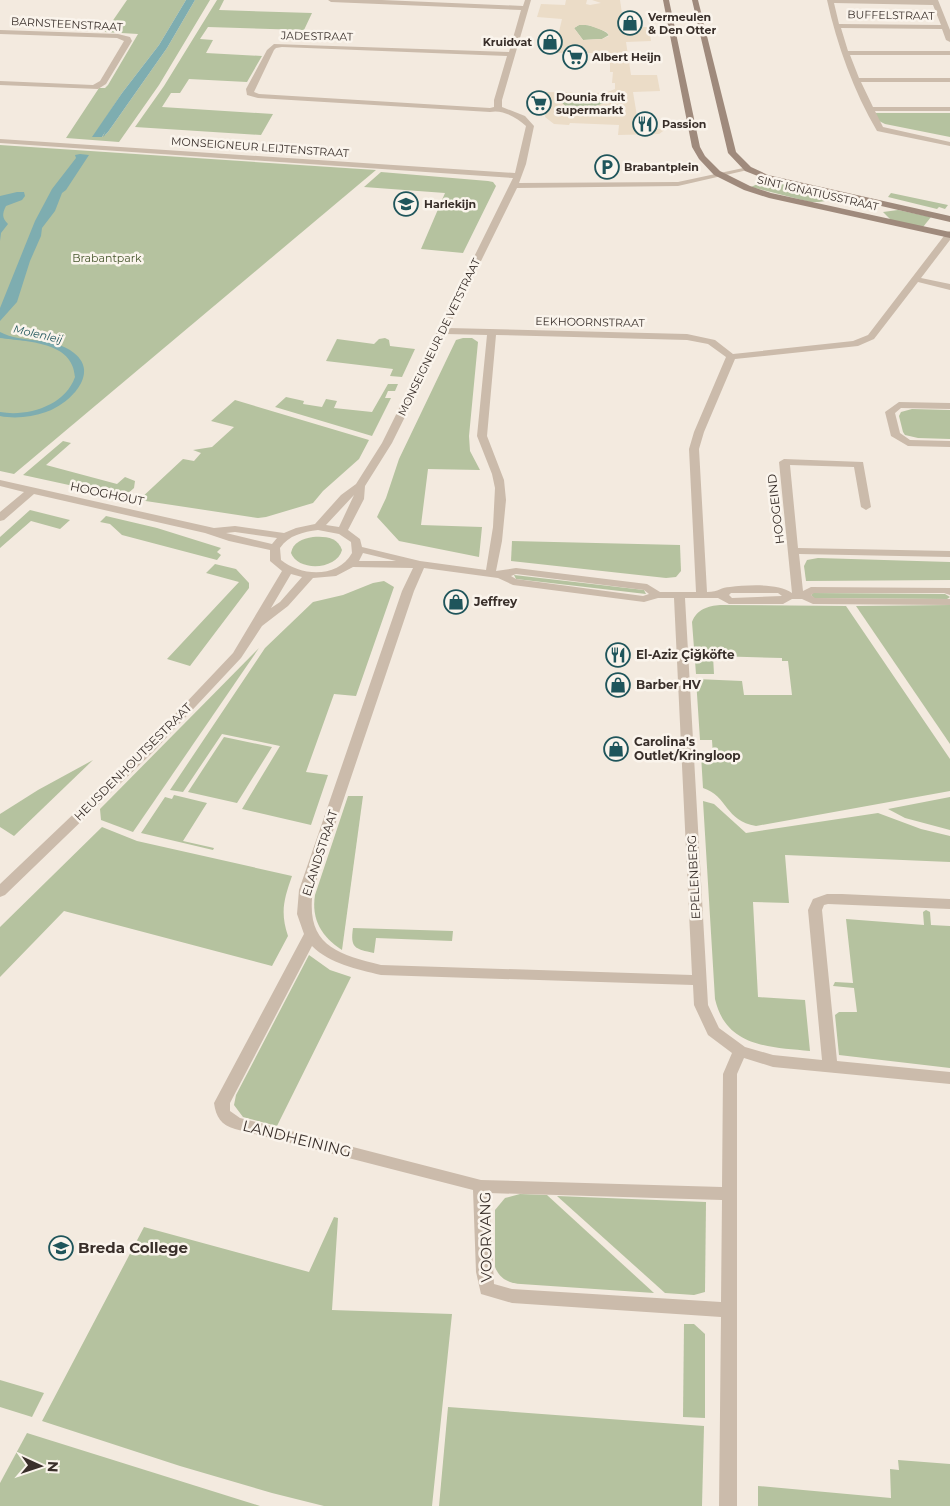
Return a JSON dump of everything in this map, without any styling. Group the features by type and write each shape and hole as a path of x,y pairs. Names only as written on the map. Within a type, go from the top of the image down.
{"main road":[{"name":"SINT IGNATIUSSTRAAT","path":"666,0 696,147 705,163 719,175 744,187 769,195 950,234"},
{"name":"SINT IGNATIUSSTRAAT","path":"696,0 732,153 748,169 765,177 785,182 950,219"}],"street":[{"path":"331,0 527,4 498,100 498,108 526,121 530,129 514,186 678,184 748,169"},
{"name":"BUFFELSTRAAT","path":"935,1 830,0 856,80 880,129 950,144"},
{"path":"935,1 950,40"},
{"name":"BUFFELSTRAAT","path":"838,26 944,27"},
{"name":"BARNSTEENSTRAAT","path":"0,32 118,36 128,41 103,82 98,86 0,82"},
{"name":"JADESTRAAT","path":"498,108 490,110 258,96 250,93 250,89 271,50 278,46 512,54"},
{"path":"847,53 950,53"},
{"path":"856,80 950,80"},
{"path":"869,108 950,109"},
{"name":"MONSEIGNEUR LEIJTENSTRAAT","path":"0,141 518,176"},
{"name":"MONSEIGNEUR DE VETSTRAAT","path":"318,527 345,496 360,486 388,443 514,186"},
{"path":"702,595 694,449 699,432 731,357 855,344 871,337 950,234"},
{"path":"916,279 950,287"},
{"name":"EEKHOORNSTRAAT","path":"443,331 687,337 708,340 722,346 731,357"},
{"path":"492,332 482,436 484,446 498,479 500,491 495,562 496,574"},
{"path":"950,406 899,405 890,412 895,434 908,443 950,444"},
{"name":"HOOGEIND","path":"797,596 784,462 858,464 866,507"},
{"name":"HOOGHOUT","path":"0,483 208,530 233,539 275,548"},
{"name":"MONSEIGNEUR DE VETSTRAAT","path":"342,532 359,499 360,486"},
{"path":"0,518 31,491"},
{"path":"318,527 342,532 356,541 359,550 357,557 350,564 333,573 310,575 288,570 276,560 275,548 285,536 297,531 318,527"},
{"name":"HOOGHOUT","path":"208,530 236,530 285,536"},
{"path":"359,550 420,564 496,574 513,582 644,598 657,594 720,595 728,601 783,601 811,590 946,590 950,592"},
{"name":"HOOGEIND","path":"794,550 950,554"},
{"path":"350,564 420,564"},
{"name":"ELANDSTRAAT","path":"310,936 304,914 306,890 408,591 420,564"},
{"name":"HEUSDENHOUTSESTRAAT","path":"0,892 149,749 236,656 288,570"},
{"name":"HEUSDENHOUTSESTRAAT","path":"257,624 284,604 310,575"},
{"name":"EPELENBERG","path":"679,595 701,1005 713,1031 740,1051 773,1061 950,1078"},
{"path":"797,596 813,601 950,602"},
{"path":"830,1067 815,910 818,902 842,899 950,904"},
{"path":"310,936 327,952 350,964 381,970 700,980"},
{"name":"LANDHEINING","path":"310,936 222,1103 223,1114 235,1123 482,1186"},
{"path":"728,1506 730,1074 740,1051"},
{"name":"VOORVANG","path":"728,1194 482,1186 484,1272 487,1289 512,1296 729,1310"}],"green space":[{"path":"127,0 186,0 159,45 122,93 93,137 102,137 105,132 105,135 108,132 167,48 195,0 210,0 159,85 119,142 66,138 99,88 105,88 108,85 138,34 105,32"},
{"path":"217,0 224,0 219,10 312,13 304,30 208,27 200,39 213,40 206,53 262,56 247,82 189,79 180,93 171,93 162,107 273,114 261,135 135,127 164,86"},
{"path":"579,25 596,27 609,35 602,39 583,40 574,28"},
{"path":"595,96 609,100 593,107 574,110 569,110 561,102 565,98"},
{"path":"873,113 950,113 950,137 885,124 877,120"},
{"name":"Brabantpark","path":"0,145 376,170 14,474 0,471"},
{"path":"381,172 488,181 493,182 496,186 463,253 421,249 445,193 364,187"},
{"path":"766,180 845,198 810,202 751,187"},
{"path":"891,193 948,205 945,209 939,207 937,209 888,197"},
{"path":"898,210 931,217 923,227 891,220 883,212"},
{"path":"385,338 389,340 390,346 415,349 402,377 390,376 393,369 326,361 337,339 374,344 379,339"},
{"path":"472,338 478,342 469,436 470,451 480,470 428,469 421,525 482,527 479,557 399,541 377,517 386,498 399,459 456,340"},
{"path":"388,384 398,384 395,391 388,391 385,398 391,398 372,436 275,407 286,397 304,401 303,404 322,407 326,399 337,401 334,408 372,412"},
{"path":"235,400 369,440 359,459 323,491 313,503 266,517 258,518 139,500 183,459 194,461 201,453 193,450 212,447 234,427 211,421"},
{"path":"912,409 950,410 950,439 918,438 905,435 899,416 901,412"},
{"path":"63,441 71,443 46,465 117,484 125,477 135,481 134,488 124,497 23,475"},
{"path":"30,510 70,520 60,529 31,521 0,548 0,537"},
{"path":"106,516 157,528 221,548 217,552 221,555 217,560 122,535 110,524 100,522"},
{"path":"313,537 326,537 337,542 342,550 339,557 326,565 317,566 309,566 295,559 291,553 294,546 302,540"},
{"path":"512,541 680,545 681,571 676,577 666,578 511,561"},
{"path":"818,558 950,562 950,580 806,581 804,566 807,560"},
{"path":"215,564 236,569 249,583 249,588 190,666 167,659 239,582 206,573"},
{"path":"514,575 644,590 646,594 516,579"},
{"path":"384,581 394,587 356,696 334,694 306,772 328,775 311,825 242,809 280,746 222,734 183,792 170,790 265,648 313,602 343,595 373,583"},
{"path":"813,593 945,594 950,597 947,599 814,598 811,595"},
{"path":"720,605 846,606 950,759 950,791 756,826 738,819 717,797 703,788 701,755 713,756 712,740 700,740 696,679 742,681 744,695 792,695 788,661 782,661 782,658 713,656 714,674 696,674 692,622 703,609"},
{"path":"950,605 950,744 856,606"},
{"path":"259,648 133,832 101,820 100,809"},
{"path":"224,737 272,747 237,803 188,792"},
{"path":"93,760 14,836 0,827 0,814 38,790"},
{"path":"174,795 207,803 183,841 214,848 213,850 141,833 165,797 172,799"},
{"path":"348,796 363,796 342,950 329,939 320,927 314,904 315,895"},
{"path":"950,797 950,830 905,818 888,809"},
{"path":"703,801 714,804 746,833 878,813 921,829 950,836 950,862 785,855 789,903 753,902 758,997 805,1000 810,1051 779,1048 751,1042 729,1027 721,1015 715,999"},
{"path":"102,827 137,841 292,876 284,906 284,920 288,936 272,966 64,911 0,977 0,927"},
{"path":"926,910 930,912 931,925 950,926 950,1068 839,1055 835,1015 839,1012 857,1012 854,988 833,986 835,982 853,983 846,919 924,925 923,912"},
{"path":"353,928 453,931 452,941 376,938 374,953 358,949 353,944"},
{"path":"309,955 330,970 351,977 277,1126 243,1117 234,1105 236,1095"},
{"path":"520,1194 547,1195 654,1293 521,1284 505,1280 499,1275 495,1267 495,1210 505,1198"},
{"path":"557,1196 706,1202 705,1292 694,1295 665,1293"},
{"path":"334,1217 338,1218 332,1310 452,1314 432,1506 324,1506 180,1466 42,1421 144,1227 309,1272"},
{"path":"684,1324 694,1324 705,1334 705,1418 683,1417"},
{"path":"0,1380 44,1393 32,1417 0,1407"},
{"path":"448,1407 704,1426 702,1506 439,1506"},
{"path":"27,1433 260,1506 0,1506 0,1483"},
{"path":"898,1460 950,1464 950,1506 758,1506 758,1486 891,1498 890,1469 899,1470"}],"shaded area":[{"name":"Brabantplein","path":"566,0 587,0 586,4 590,5 601,3 592,0 620,0 624,27 649,27 651,41 626,42 631,75 657,75 660,91 633,92 639,128 666,129 659,134 618,135 619,125 554,124 545,117 547,92 605,93 615,89 615,83 612,83 613,72 610,72 611,53 554,53 562,19 537,17 541,4 565,5","holes":["579,25 588,25 607,32 609,36 602,39 583,40 574,28","595,96 609,100 586,110 569,110 561,102 566,98"]}],"water":[{"path":"186,0 195,0 167,48 108,132 103,137 105,132 102,137 92,137 122,93 159,45"},
{"path":"75,155 89,155 66,190 62,193 55,211 42,228 41,236 30,261 17,302 0,321 0,308 35,221 52,189 76,158"},
{"path":"24,192 25,196 22,200 6,206 3,216 8,224 1,233 0,241 0,196"},
{"path":"0,332 18,338 57,344 74,353 81,361 84,370 83,379 72,396 46,412 23,417 0,416 0,412 22,413 33,411 54,402 70,387 75,377 72,365 66,356 58,350 35,343 0,338"}],"place":[{"name":"Vermeulen & Den Otter","path":"630,23"},
{"name":"Kruidvat","path":"550,42"},
{"name":"Albert Heijn","path":"575,57"},
{"name":"Dounia fruit supermarkt","path":"539,103"},
{"name":"Passion","path":"645,124"},
{"name":"Brabantplein","path":"607,167"},
{"name":"Harlekijn","path":"406,204"},
{"name":"Jeffrey","path":"456,602"},
{"name":"El-Aziz Çiğköfte","path":"618,655"},
{"name":"Barber HV","path":"618,685"},
{"name":"Carolina's Outlet/Kringloop","path":"616,749"},
{"name":"Breda College","path":"61,1248"}],"water label":[{"name":"Molenleij","path":"38,334"}]}
